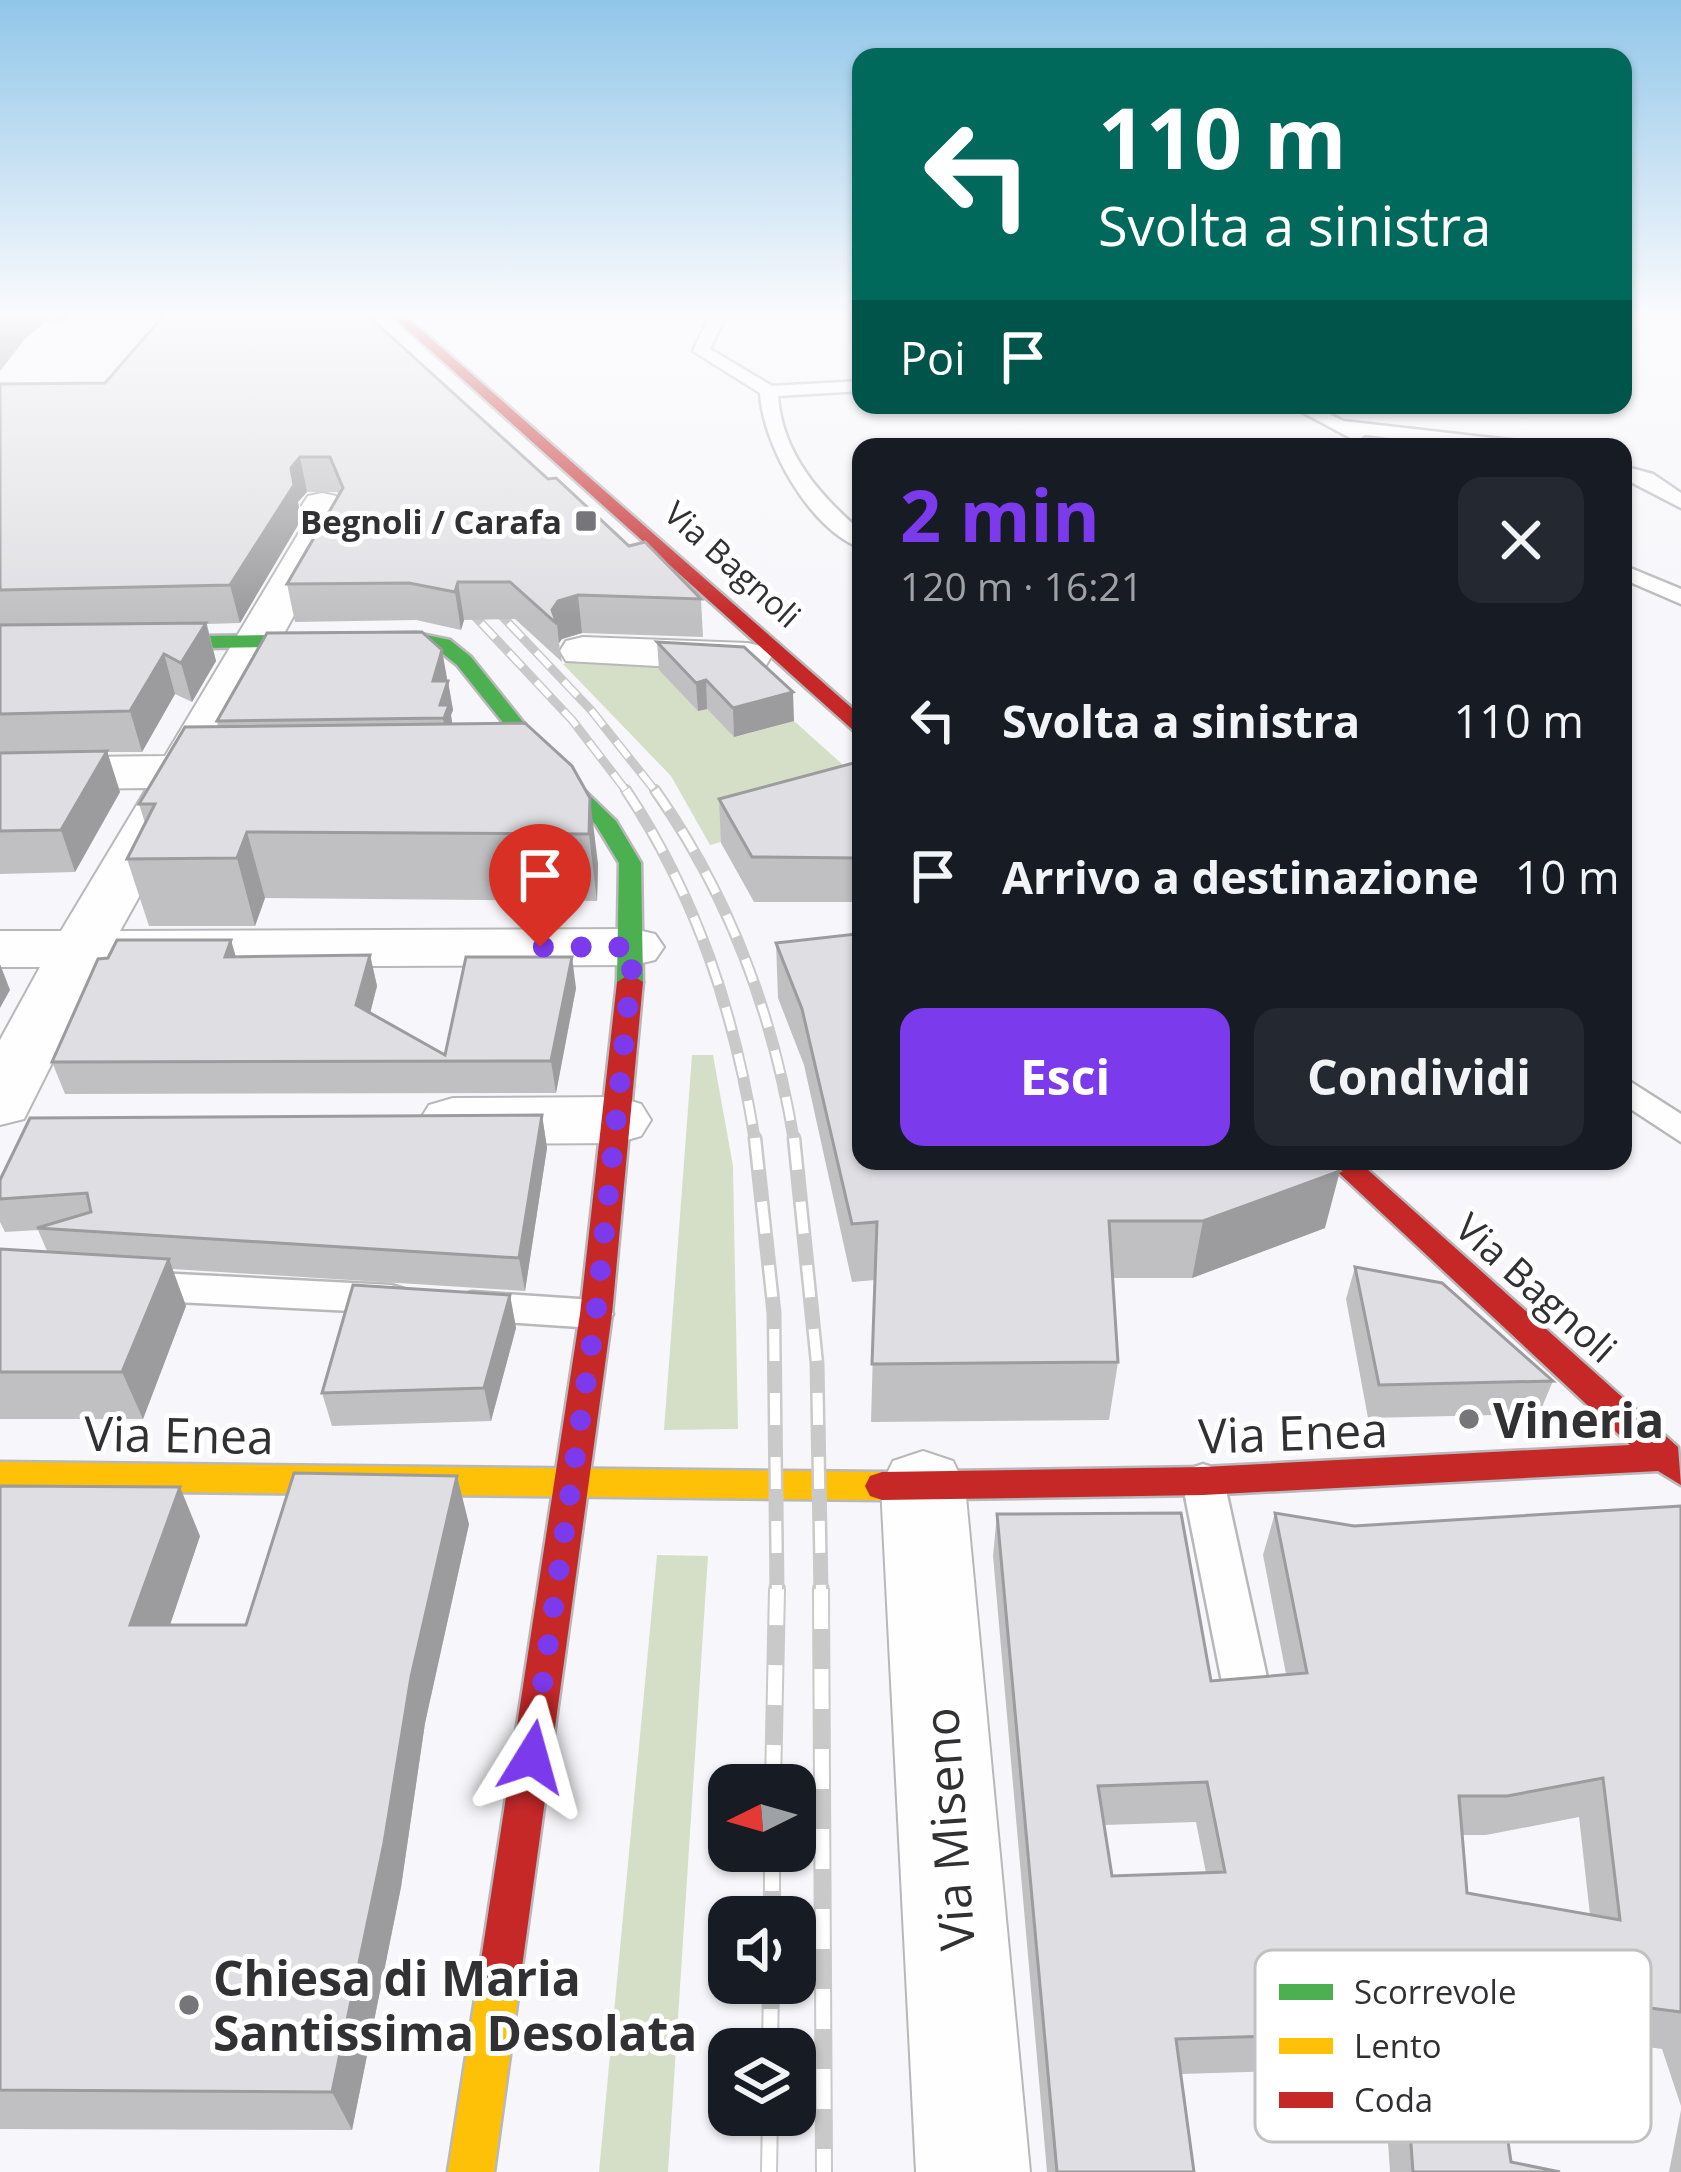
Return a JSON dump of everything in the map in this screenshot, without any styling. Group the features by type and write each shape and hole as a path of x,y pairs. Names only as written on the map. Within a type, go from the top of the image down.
{"street":[{"name":"Via Bagnoli","path":"510,414 852,719"},
{"path":"16,1116 80,949 326,521 322,505"},
{"path":"0,645 416,639 442,644 464,662 548,766 605,820 630,863 634,947 596,1313 471,2172"},
{"path":"584,651 785,658"},
{"path":"476,767 548,766"},
{"path":"0,775 262,770"},
{"path":"0,949 634,947"},
{"path":"401,1121 617,1120"},
{"name":"Via Bagnoli","path":"1350,1170 1673,1464"},
{"name":"Via Enea","path":"0,1476 923,1486 1673,1464"},
{"name":"Via Miseno","path":"923,1486 973,2172"}],"lane":[{"path":"774,414 781,452 832,519 852,535"},
{"path":"1317,414 1362,438"},
{"path":"1338,425 1445,438"},
{"path":"1632,474 1646,478 1681,502"},
{"path":"1632,576 1681,597"},
{"path":"1632,1095 1681,1131"},
{"path":"90,1283 596,1313"},
{"path":"1203,1481 1244,1682"}],"green space":[{"path":"577,660 697,665 707,709 735,737 794,721 852,773 852,786 788,824 710,845 671,776 563,664"},
{"path":"692,1055 713,1055 733,1166 738,1429 664,1430"},
{"path":"657,1555 708,1556 668,2172 599,2172"}],"building":[{"path":"0,414 477,414 548,479 556,478 629,546 645,542 701,599 578,595 558,601 552,610 557,624 510,582 458,582 455,592 409,583 287,584 343,488 330,457 300,457 291,468 294,485 230,585 0,590"},
{"path":"206,623 181,663 164,654 130,711 0,714 0,625"},
{"path":"422,632 442,650 433,681 448,681 440,705 449,705 444,718 217,721 267,633"},
{"path":"657,642 744,647 793,692 733,708 706,680 696,683"},
{"path":"525,723 572,766 590,798 589,834 247,832 237,858 127,859 155,804 139,804 185,727"},
{"path":"107,751 61,830 0,831 0,753"},
{"path":"852,763 852,858 752,857 719,799"},
{"path":"852,934 852,1170 1340,1171 1203,1221 1109,1221 1118,1362 872,1364 877,1222 852,1224 802,1009 776,943"},
{"path":"117,940 231,940 225,957 370,955 356,1005 445,1055 466,957 572,957 551,1061 52,1062 98,959 108,958"},
{"path":"542,1115 519,1258 37,1228 91,1212 87,1193 0,1199 0,1180 30,1118"},
{"path":"0,1249 169,1259 122,1372 0,1372"},
{"path":"1355,1267 1442,1283 1553,1381 1379,1385"},
{"path":"353,1285 510,1295 484,1388 322,1393"},
{"path":"294,1473 457,1476 411,1677 384,1843 332,2092 0,2090 0,1486 180,1487 130,1625 246,1625"},
{"path":"1681,1506 1681,2012 1651,2008 1651,1950 1255,1950 1255,2037 1176,2039 1194,2172 1057,2172 997,1514 1181,1513 1211,1681 1307,1673 1275,1513 1354,1526","holes":["1603,1778 1620,1920 1467,1893 1459,1796 1507,1796","1207,1782 1225,1872 1112,1876 1098,1786"]},
{"path":"1411,2142 1508,2142 1511,2162 1560,2172 1413,2172"}],"railway":[{"path":"454,594 572,720 627,792"},
{"path":"481,594 591,710 657,793"},
{"path":"627,792 673,872 710,958 736,1048 755,1141"},
{"path":"657,793 705,871 744,957 774,1047 794,1141"},
{"path":"755,1138 774,1313 777,1590"},
{"path":"794,1138 817,1363 821,1592"},
{"path":"821,1589 824,2172"},
{"path":"773,1764 777,1590"},
{"path":"772,1872 772,1896"},
{"path":"770,2028 771,2004"},
{"path":"769,2172 770,2136"}],"traffic: fast":[{"path":"0,645 416,639 443,644 464,661 548,766 605,821 630,863 630,982"}],"traffic: slow":[{"path":"0,1476 882,1486"},
{"path":"471,2172 501,1967"}],"traffic: jam":[{"path":"509,414 852,719"},
{"path":"501,1967 596,1314 630,982"},
{"path":"1350,1170 1681,1471"},
{"path":"882,1486 1203,1481 1666,1457"}],"place":[{"name":"Begnoli / Carafa","path":"586,521"},
{"name":"Vineria","path":"1469,1419"},
{"name":"Chiesa di Maria Santissima Desolata","path":"189,2005"}],"route":[{"path":"532,1757 596,1313 634,947 540,947"}]}
